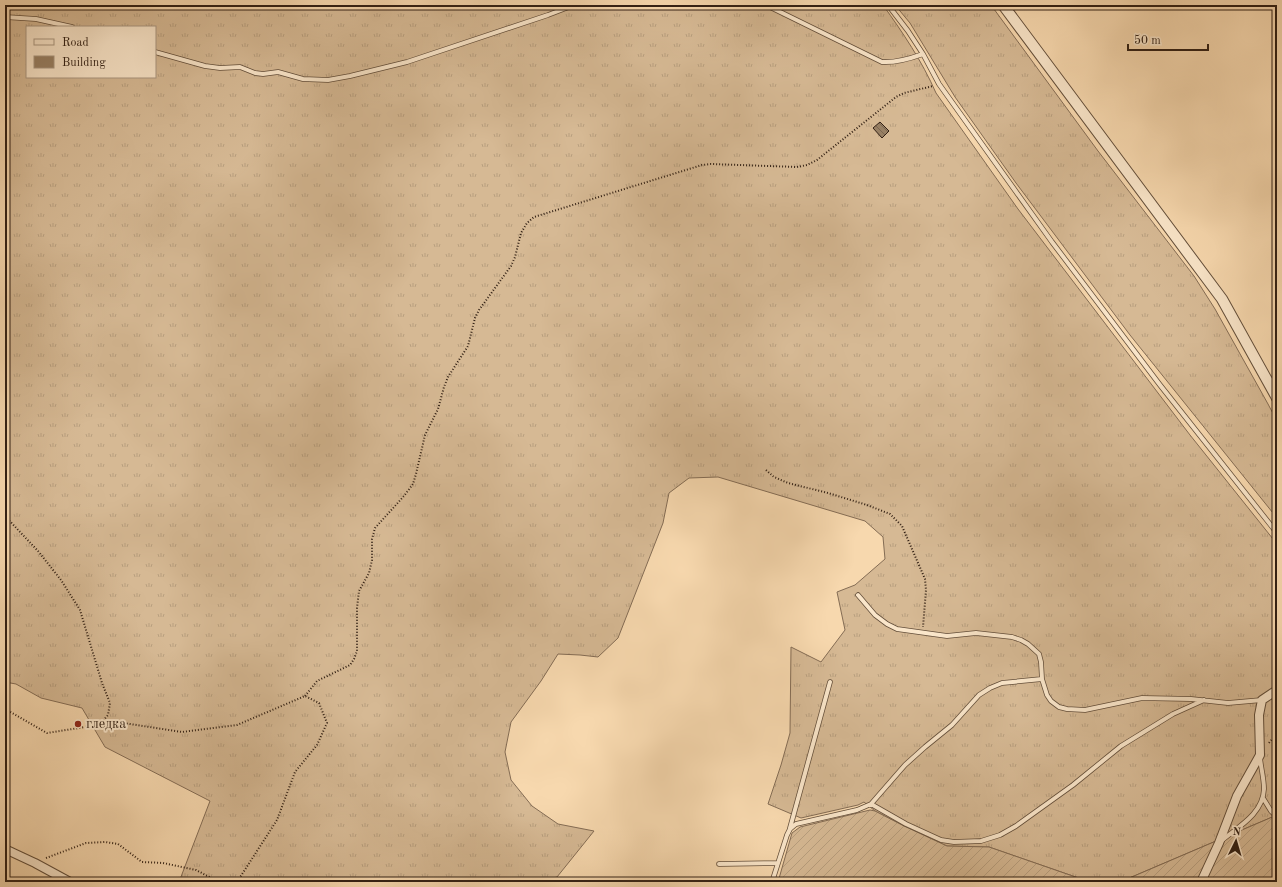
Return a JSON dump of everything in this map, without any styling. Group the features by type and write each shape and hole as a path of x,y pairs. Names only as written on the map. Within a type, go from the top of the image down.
{"street":[{"path":"1003,5 1222,299 1277,398"},
{"path":"1201,882 1219,843 1237,796 1260,755 1259,715 1262,700 1277,690"},
{"path":"5,850 35,863 70,882"}],"lane":[{"path":"156,52 205,66 220,68 240,67 255,73 263,74 278,72 303,79 328,80 407,62 574,5"},
{"path":"766,5 882,62 903,60 922,54"},
{"path":"888,5 908,31 939,84 1109,320 1277,533"},
{"path":"5,17 36,19 68,26"},
{"path":"858,595 875,615 897,629 947,636 976,634 1012,637 1021,640 1039,654 1042,679 1047,695 1051,701 1059,707 1067,710 1085,710 1142,698 1191,699 1228,703 1262,700"},
{"path":"790,829 796,824 857,810 871,804 905,765 952,725 979,695 990,688 1002,684 1042,679"},
{"path":"772,882 790,829 830,682"},
{"path":"871,804 906,824 941,840 954,842 981,841 1000,835 1016,826 1073,785 1120,746 1173,714 1205,700"},
{"path":"1219,843 1252,816 1260,806 1264,788 1260,755"},
{"path":"1263,798 1277,817"},
{"path":"719,864 778,863"}],"path":[{"path":"5,709 47,733 117,722 182,732 238,725 305,696 318,681 350,664 354,658 357,651 357,608 359,591 369,573 372,560 372,539 375,528 413,484 425,435 438,409 444,387 468,346 475,318 479,310 511,266 521,234 527,223 534,217 702,165 797,167 807,165 817,160 896,97 904,93 939,84"},
{"path":"766,470 774,477 788,482 867,505 890,514 902,526 925,579 926,590 923,632"},
{"path":"5,516 38,551 61,580 80,610 102,683 110,703 108,715 99,725"},
{"path":"237,882 277,820 295,772 317,745 327,723 319,703 305,696"},
{"path":"35,863 86,843 105,842 118,844 142,862 163,863 196,870 215,880 216,882"}],"green space":[{"path":"5,5 883,5 912,48 936,93 1018,209 1190,435 1277,544 1277,815 1120,882 1090,882 989,847 947,846 875,811 864,802 858,805 801,818 768,804 790,733 791,647 821,662 845,630 837,592 855,585 885,559 883,537 865,521 718,477 689,478 669,493 663,523 618,638 598,657 558,654 541,681 511,722 505,752 511,780 532,806 558,824 594,831 557,877 538,882 179,882 210,801 105,747 82,708 41,698 16,684 5,682"},
{"path":"895,5 991,5 1098,151 1194,276 1215,309 1277,421 1277,518 1130,335 1016,183 955,97 910,23"},
{"path":"870,810 875,811 947,846 989,847 1090,882 778,882 792,833 800,827"},
{"path":"1277,815 1277,882 1120,882"}],"building":[{"path":"880,122 889,131 882,138 873,128"}],"place":[{"name":"гледка","path":"78,724"}]}
